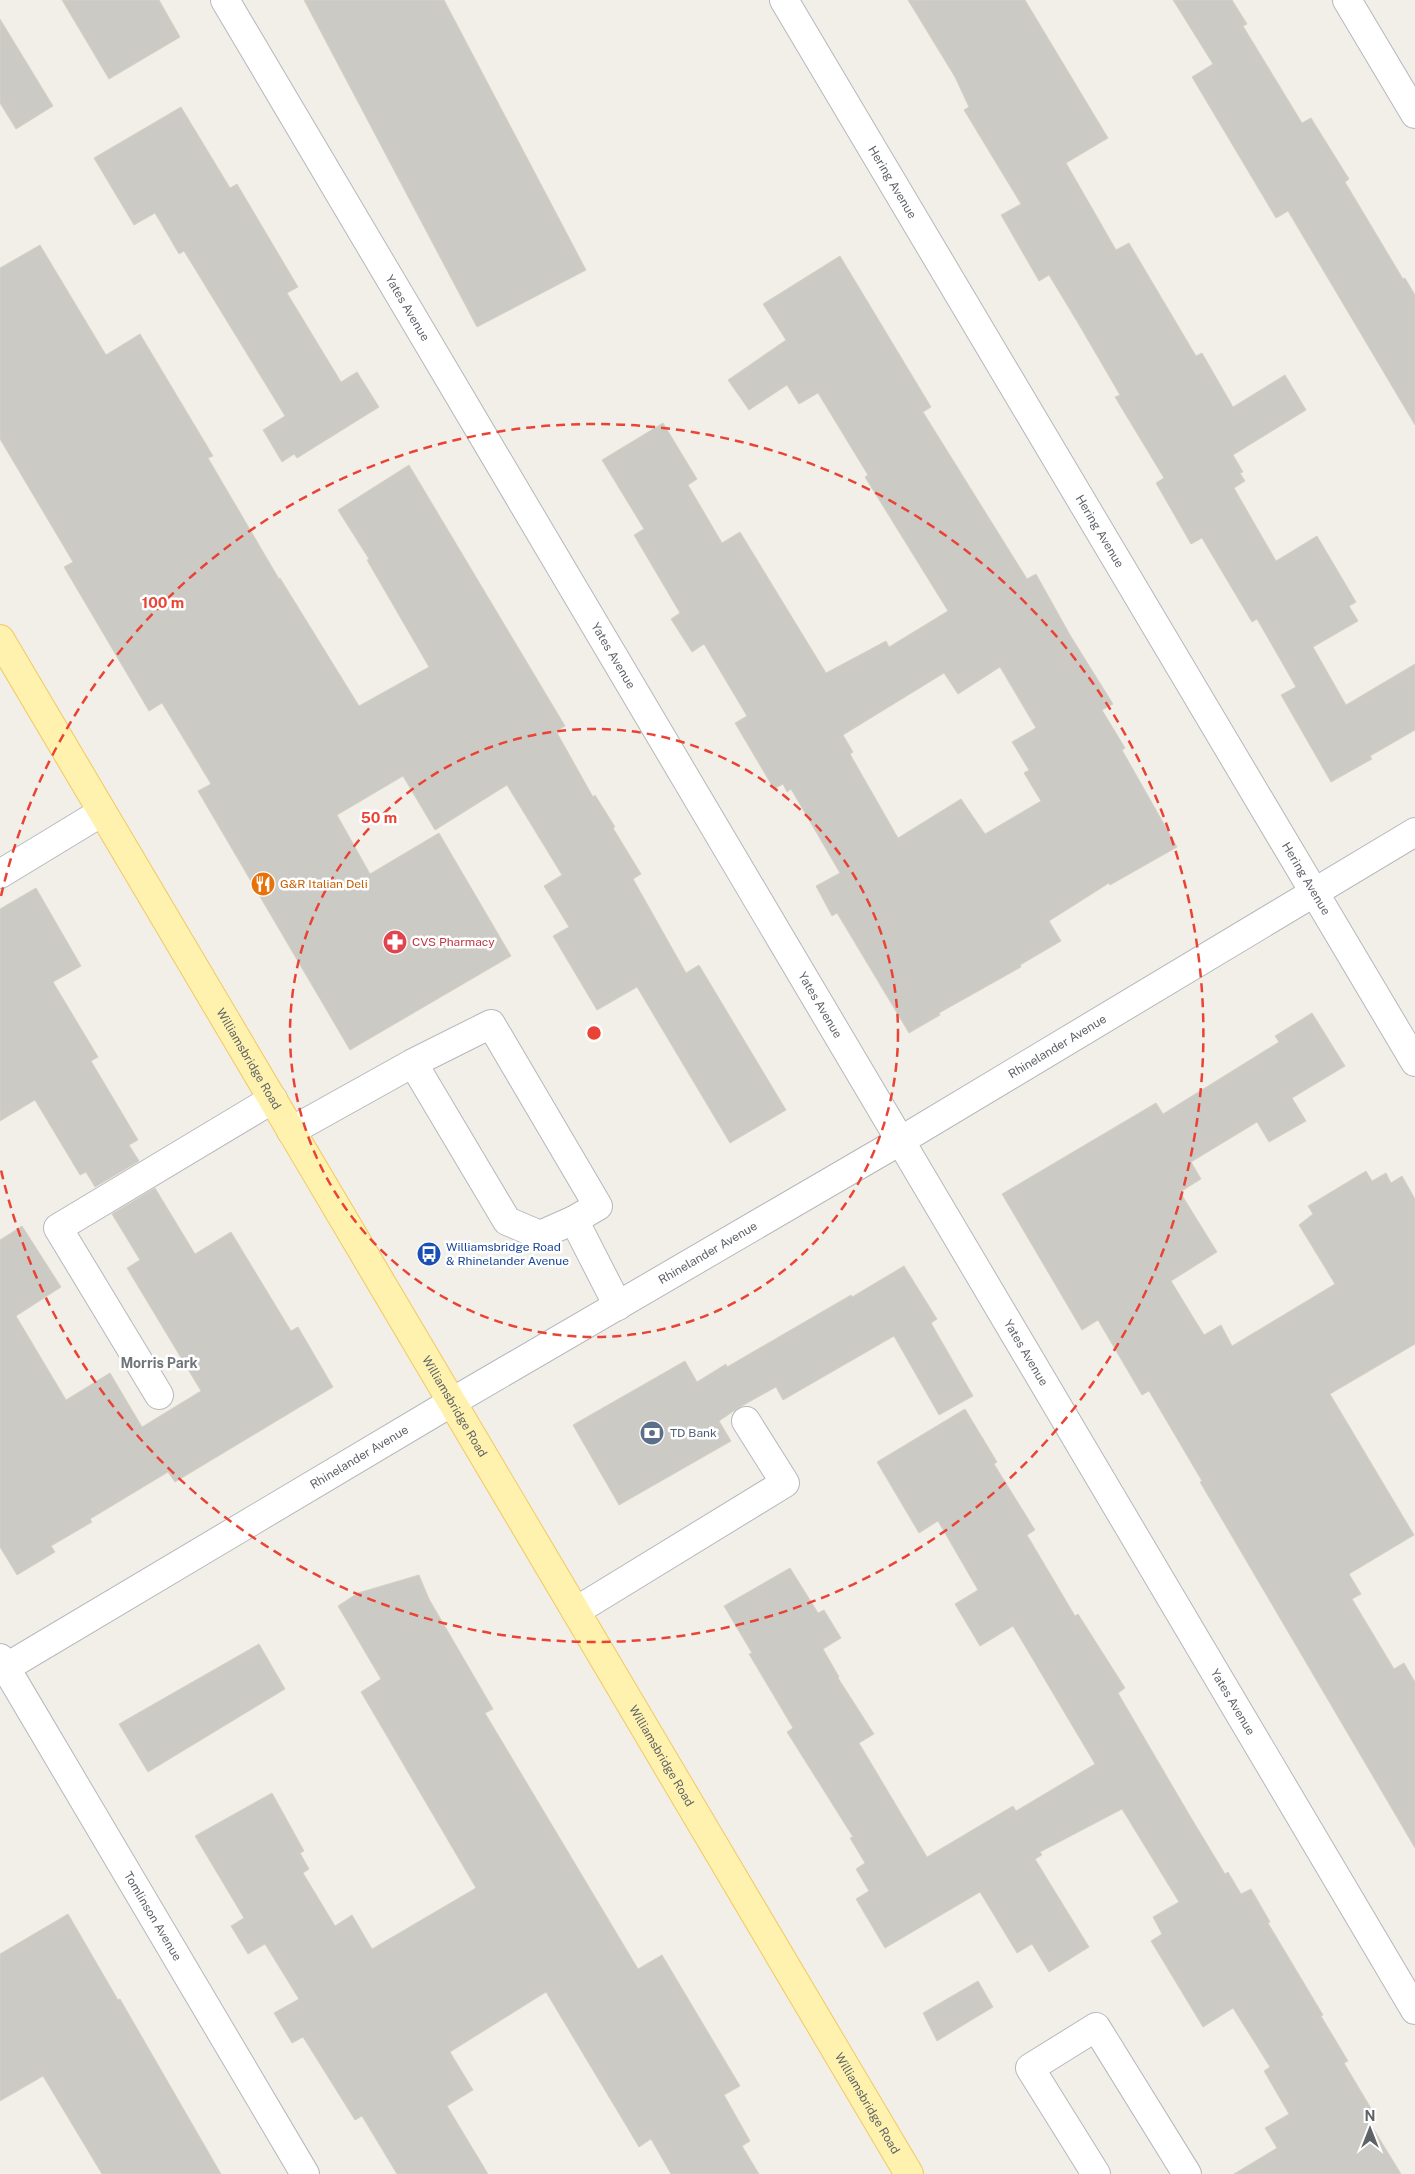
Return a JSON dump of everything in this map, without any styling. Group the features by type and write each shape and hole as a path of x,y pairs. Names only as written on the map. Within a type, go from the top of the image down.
{"main road":[{"name":"Williamsbridge Road","path":"0,639 909,2174"}],"street":[{"name":"Yates Avenue","path":"225,0 1415,2010"},
{"name":"Hering Avenue","path":"784,0 1415,1062"},
{"path":"1347,0 1415,114"},
{"path":"0,874 102,812"},
{"name":"Rhinelander Avenue","path":"2,1666 900,1141 1415,832"},
{"path":"291,1131 413,1063 491,1024 598,1206 574,1220 540,1235 507,1221 413,1063"},
{"path":"159,1395 58,1228 273,1099"},
{"path":"574,1220 618,1306"},
{"path":"576,1611 785,1483 746,1421"},
{"name":"Tomlinson Avenue","path":"2,1666 305,2174"},
{"path":"1096,2174 1030,2068 1096,2027 1187,2174"}],"building":[{"path":"62,0 159,0 180,37 109,79"},
{"path":"304,0 444,0 586,270 477,327"},
{"path":"908,0 1025,0 1108,138 1066,163 1116,250 1129,243 1196,356 1202,353 1233,407 1285,375 1306,410 1233,455 1243,472 1240,473 1245,481 1234,488 1276,561 1317,536 1356,602 1349,606 1358,621 1313,647 1346,705 1415,664 1415,730 1370,756 1372,759 1331,782 1281,695 1296,687 1257,619 1252,622 1202,538 1191,544 1156,483 1164,478 1115,397 1120,395 1049,275 1039,281 1001,215 1021,204 964,110 969,107 955,77"},
{"path":"1173,0 1232,0 1247,24 1243,26 1302,123 1311,118 1349,179 1345,182 1403,279 1405,278 1415,295 1415,425 1288,211 1276,218 1192,77 1213,64"},
{"path":"0,19 53,106 16,129 0,103"},
{"path":"181,107 230,188 237,184 298,287 287,293 341,382 357,372 379,407 297,458 294,454 282,462 263,430 285,416 184,251 179,254 155,213 134,225 94,158"},
{"path":"40,245 106,355 140,334 213,456 208,458 279,579 359,706 429,667 367,560 369,559 338,510 409,465 565,726 556,731 593,797 595,795 641,874 633,879 686,973 699,965 786,1110 730,1143 637,987 597,1010 553,936 569,927 544,886 562,875 507,785 435,830 403,776 337,815 370,874 439,833 511,956 350,1050 198,791 211,784 162,703 149,711 64,567 73,562 0,439 0,268"},
{"path":"840,256 931,407 923,412 1027,579 1036,574 1070,635 1113,704 1102,710 1125,748 1122,750 1177,847 1110,885 1109,883 1049,921 1061,941 1020,965 1021,967 939,1013 940,1015 909,1033 837,913 832,916 816,886 840,873 791,789 787,792 783,784 774,789 735,723 747,716 704,644 692,652 671,619 680,613 634,535 644,529 602,460 663,423 697,479 688,485 722,543 740,532 826,673 886,641 889,647 948,611 865,477 868,475 818,393 799,404 787,385 749,410 728,380 786,340 763,304","holes":["1000,667 1036,728 1012,742 1029,770 1024,773 1041,801 985,834 961,799 898,838 850,754 853,752 843,735 944,673 958,694"]},
{"path":"36,888 81,966 53,982 98,1057 91,1061 138,1140 129,1145 139,1161 95,1187 86,1172 80,1175 35,1100 0,1121 0,909"},
{"path":"1312,1013 1345,1066 1292,1098 1306,1121 1269,1142 1257,1122 1191,1162 1201,1179 1180,1192 1217,1252 1171,1281 1204,1335 1221,1325 1232,1346 1335,1284 1299,1225 1313,1214 1308,1206 1366,1171 1372,1181 1386,1173 1391,1183 1402,1176 1415,1199 1415,1344 1330,1394 1414,1535 1349,1574 1361,1594 1352,1599 1394,1669 1404,1663 1415,1682 1415,1848 1200,1482 1202,1481 1149,1391 1142,1395 1098,1320 1082,1330 1002,1194 1156,1103 1163,1114 1279,1042 1275,1036"},
{"path":"155,1188 195,1254 231,1232 291,1331 298,1327 333,1387 175,1482 168,1472 90,1519 92,1522 51,1546 55,1552 17,1575 0,1547 0,1240 22,1226 61,1287 16,1316 66,1400 110,1373 142,1427 201,1391 127,1268 140,1260 112,1214"},
{"path":"904,1266 937,1319 931,1323 973,1396 939,1415 894,1336 783,1400 776,1387 738,1408 719,1421 731,1441 619,1505 573,1425 685,1361 697,1382 726,1364 727,1367 851,1295 852,1297"},
{"path":"965,1409 997,1462 994,1464 1035,1530 1027,1535 1075,1616 1078,1614 1125,1688 1118,1693 1190,1816 1225,1874 1228,1872 1241,1894 1251,1889 1270,1922 1268,1923 1348,2061 1344,2063 1372,2110 1365,2115 1401,2174 1234,2174 1277,2148 1265,2128 1289,2114 1264,2071 1270,2067 1233,2008 1203,2027 1151,1941 1162,1934 1153,1917 1179,1902 1122,1809 1040,1852 1042,1855 1035,1859 1089,1947 1049,1972 1032,1944 1017,1953 980,1892 885,1948 856,1899 869,1891 856,1869 865,1863 850,1838 853,1837 787,1732 793,1728 749,1654 752,1653 724,1606 790,1568 818,1613 824,1610 841,1638 823,1649 838,1678 874,1734 859,1743 927,1857 1013,1806 1016,1811 1095,1764 1013,1626 980,1646 955,1604 978,1590 938,1521 919,1533 877,1462"},
{"path":"419,1575 429,1599 493,1709 485,1713 638,1969 662,1955 740,2086 724,2095 750,2141 742,2146 759,2174 671,2174 651,2139 639,2147 546,1992 450,2052 473,2090 447,2106 488,2174 397,2174 362,2116 355,2120 303,2037 292,2043 274,2013 299,1999 265,1944 248,1954 231,1926 244,1918 195,1836 272,1793 304,1851 300,1853 309,1869 303,1873 335,1926 352,1915 372,1949 476,1888 361,1692 381,1679 338,1606 358,1593"},
{"path":"259,1644 285,1689 148,1772 119,1724"},
{"path":"68,1914 118,2000 120,1999 221,2174 102,2174 43,2076 0,2101 0,1954"},
{"path":"978,1981 993,2007 937,2041 923,2013"}],"place":[{"name":"G&R Italian Deli","path":"263,884"},
{"name":"CVS Pharmacy","path":"395,942"},
{"name":"Williamsbridge Road & Rhinelander Avenue","path":"429,1254"},
{"name":"TD Bank","path":"652,1433"}],"district":[{"name":"Morris Park","path":"159,1363"}]}
